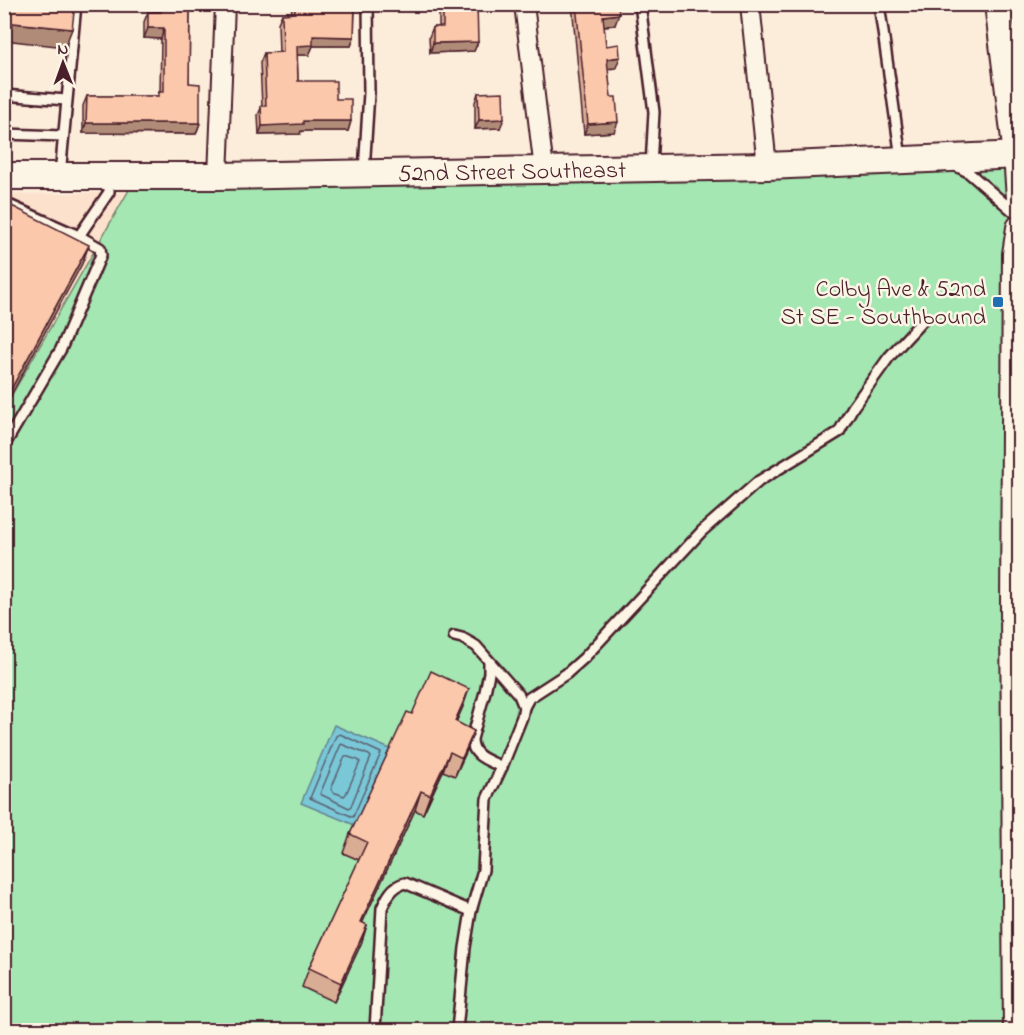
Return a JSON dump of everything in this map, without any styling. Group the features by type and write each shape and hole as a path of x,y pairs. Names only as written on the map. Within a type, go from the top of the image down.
{"street":[{"path":"218,176 225,4"},
{"path":"524,4 544,170"},
{"path":"750,4 768,166"},
{"path":"998,4 1008,54 1020,198"},
{"name":"52nd Street Southeast","path":"4,176 218,176 768,166 1018,155"},
{"path":"1017,1030 1018,254 1020,228"}],"lane":[{"path":"60,176 76,4"},
{"path":"364,173 369,93 368,4"},
{"path":"640,4 654,111 651,168"},
{"path":"879,4 902,160"},
{"path":"4,95 66,100"},
{"path":"4,134 63,136"},
{"path":"941,159 968,172 1020,217"},
{"path":"79,236 109,192 109,176"},
{"path":"4,207 9,205 79,236 100,248 101,255 61,349 4,446"},
{"path":"457,1030 471,911 483,870 487,799 529,698 566,674 584,658 702,531 759,481 839,432 853,407 889,357 925,318"},
{"path":"454,636 476,646 519,695 524,706"},
{"path":"489,662 489,673 471,739 473,751 477,755 502,767"},
{"path":"375,1030 382,908 387,896 398,884 405,883 471,911"}],"shaded area":[{"path":"128,192 5,407 5,195"}],"green space":[{"path":"1017,155 1020,228 1017,1030 5,1030 5,407 137,176"}],"water":[{"path":"334,725 390,749 357,826 301,803"}],"building":[{"path":"4,4 75,4 72,29 4,22"},
{"path":"161,4 190,4 189,83 200,84 200,123 86,123 87,96 159,96 159,92 164,92 164,28 148,28 148,12 161,12"},
{"path":"295,4 355,4 354,37 313,36 313,45 297,46 298,81 336,81 336,99 351,99 351,121 303,121 303,124 262,126 261,106 266,106 264,53 283,52 282,14 295,13"},
{"path":"477,4 478,42 433,43 433,27 443,27 443,5"},
{"path":"576,4 618,4 619,14 603,16 606,46 619,44 620,57 607,59 611,97 616,97 618,122 588,124"},
{"path":"503,92 504,119 479,120 478,93"},
{"path":"4,202 89,245 4,402"},
{"path":"431,671 469,689 455,721 474,731 462,758 450,752 430,795 421,791 361,922 367,925 341,983 309,968 367,842 350,834 407,712 412,714"}],"place":[{"name":"Colby Ave & 52nd St SE - Southbound","path":"998,302"}]}
